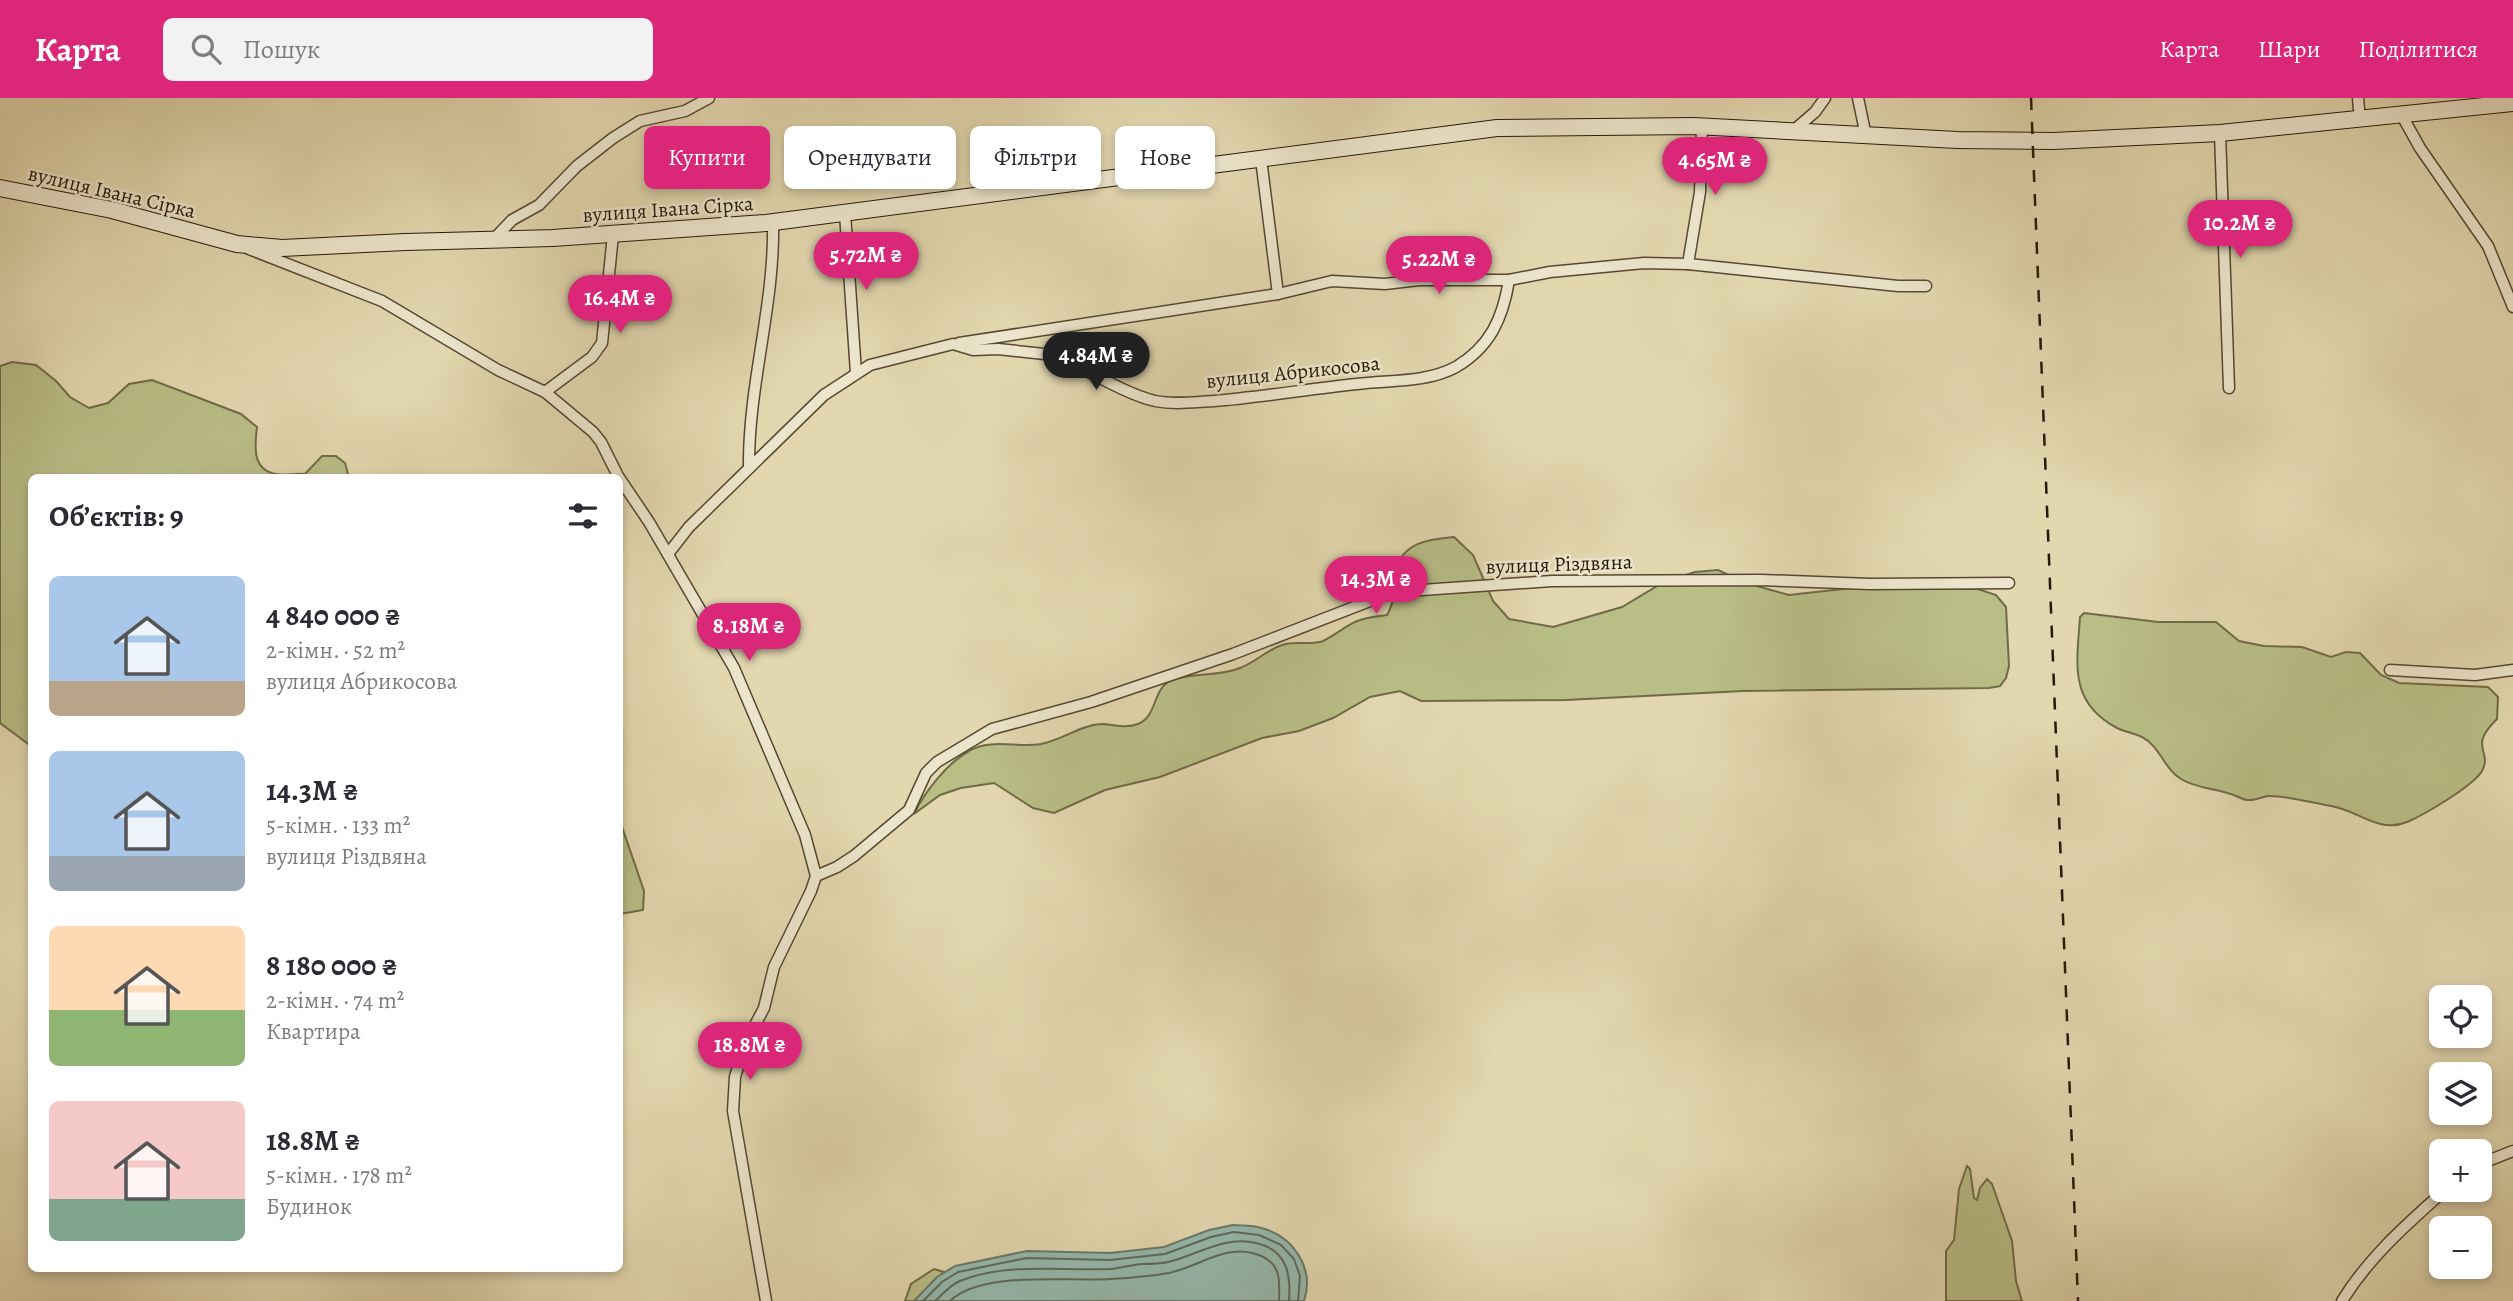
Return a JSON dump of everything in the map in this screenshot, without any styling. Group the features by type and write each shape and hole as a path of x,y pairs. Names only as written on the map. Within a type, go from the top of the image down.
{"street":[{"path":"493,240 512,220 539,205 577,166 613,138 640,121 684,111 709,98"},
{"path":"1792,132 1815,112 1825,98"},
{"path":"1858,98 1866,136"},
{"path":"2358,98 2360,120"},
{"name":"вулиця Івана Сірка","path":"0,188 112,210 237,244 282,248 613,235 773,222 1497,128 1590,125 1702,127 2012,142 2220,133 2513,103"},
{"path":"2402,114 2420,148 2488,246 2513,307"},
{"path":"1688,264 1700,192 1702,127"},
{"path":"2220,133 2229,388"},
{"path":"1261,159 1278,293"},
{"path":"845,213 856,373"},
{"path":"749,468 752,404 772,289 773,222"},
{"path":"545,392 592,357 602,342 613,235"},
{"path":"237,244 382,301 498,370 545,392 593,432 617,474"},
{"name":"вулиця Абрикосова","path":"668,554 689,527 824,395 870,365 953,344 1278,293 1332,281 1385,284 1419,280 1509,281 1585,268 1644,263 1688,264 1898,286 1926,286"},
{"name":"вулиця Абрикосова","path":"953,344 973,350 998,349 1054,355 1153,400 1174,404 1266,397 1357,384 1419,379 1443,373 1469,358 1490,338 1505,305 1509,281"},
{"path":"623,485 668,554 734,668 805,835 816,876 774,967 764,1008 744,1046 735,1077 733,1111 766,1301"},
{"name":"вулиця Різдвяна","path":"816,876 854,856 909,810 926,773 937,762 992,729 1091,702 1208,663 1393,592 1552,581 2009,583"},
{"path":"2390,670 2475,675 2513,670"},
{"path":"2492,1159 2513,1151"},
{"path":"2342,1301 2381,1250 2432,1202"}],"green space":[{"path":"12,362 36,365 70,397 89,408 108,403 129,384 152,380 241,414 257,427 258,462 268,472 275,474 28,474 28,744 0,723 0,366"},
{"path":"322,456 336,456 345,463 348,474 305,474"},
{"path":"1454,537 1473,555 1493,601 1509,619 1553,627 1622,607 1664,582 1695,572 1718,570 1746,583 1789,595 1852,588 1978,589 1996,595 2006,607 2009,666 2006,678 2000,686 1989,688 1743,691 1566,700 1421,701 1400,691 1370,697 1333,718 1299,731 1262,738 1160,777 1105,790 1054,813 1033,808 994,783 961,788 940,795 914,814 930,788 945,771 961,756 977,747 995,744 1041,744 1094,725 1138,724 1149,715 1161,689 1172,680 1232,671 1282,645 1323,641 1355,622 1387,615 1393,601 1395,571 1404,554 1426,541"},
{"path":"2084,613 2158,622 2216,622 2239,641 2264,646 2302,647 2331,657 2346,652 2360,653 2381,675 2399,683 2488,687 2498,697 2497,719 2488,729 2482,743 2485,764 2477,777 2448,800 2397,825 2377,823 2341,808 2282,797 2268,796 2247,800 2192,784 2175,775 2148,741 2117,728 2101,718 2090,706 2083,694 2077,665 2080,617"},
{"path":"623,830 644,891 643,910 623,913"},
{"path":"1967,1166 1970,1169 1974,1198 1977,1200 1980,1188 1987,1179 1992,1184 2012,1241 2016,1281 2022,1301 1946,1301 1946,1251 1954,1240 1959,1189"},
{"path":"934,1269 944,1272 914,1301 905,1301 911,1284"}],"water":[{"path":"1233,1225 1254,1226 1272,1232 1292,1246 1304,1266 1307,1289 1304,1301 914,1301 937,1277 955,1266 1027,1251 1110,1253 1164,1247 1209,1230"}],"railway":[{"path":"2031,98 2078,1301"}]}
